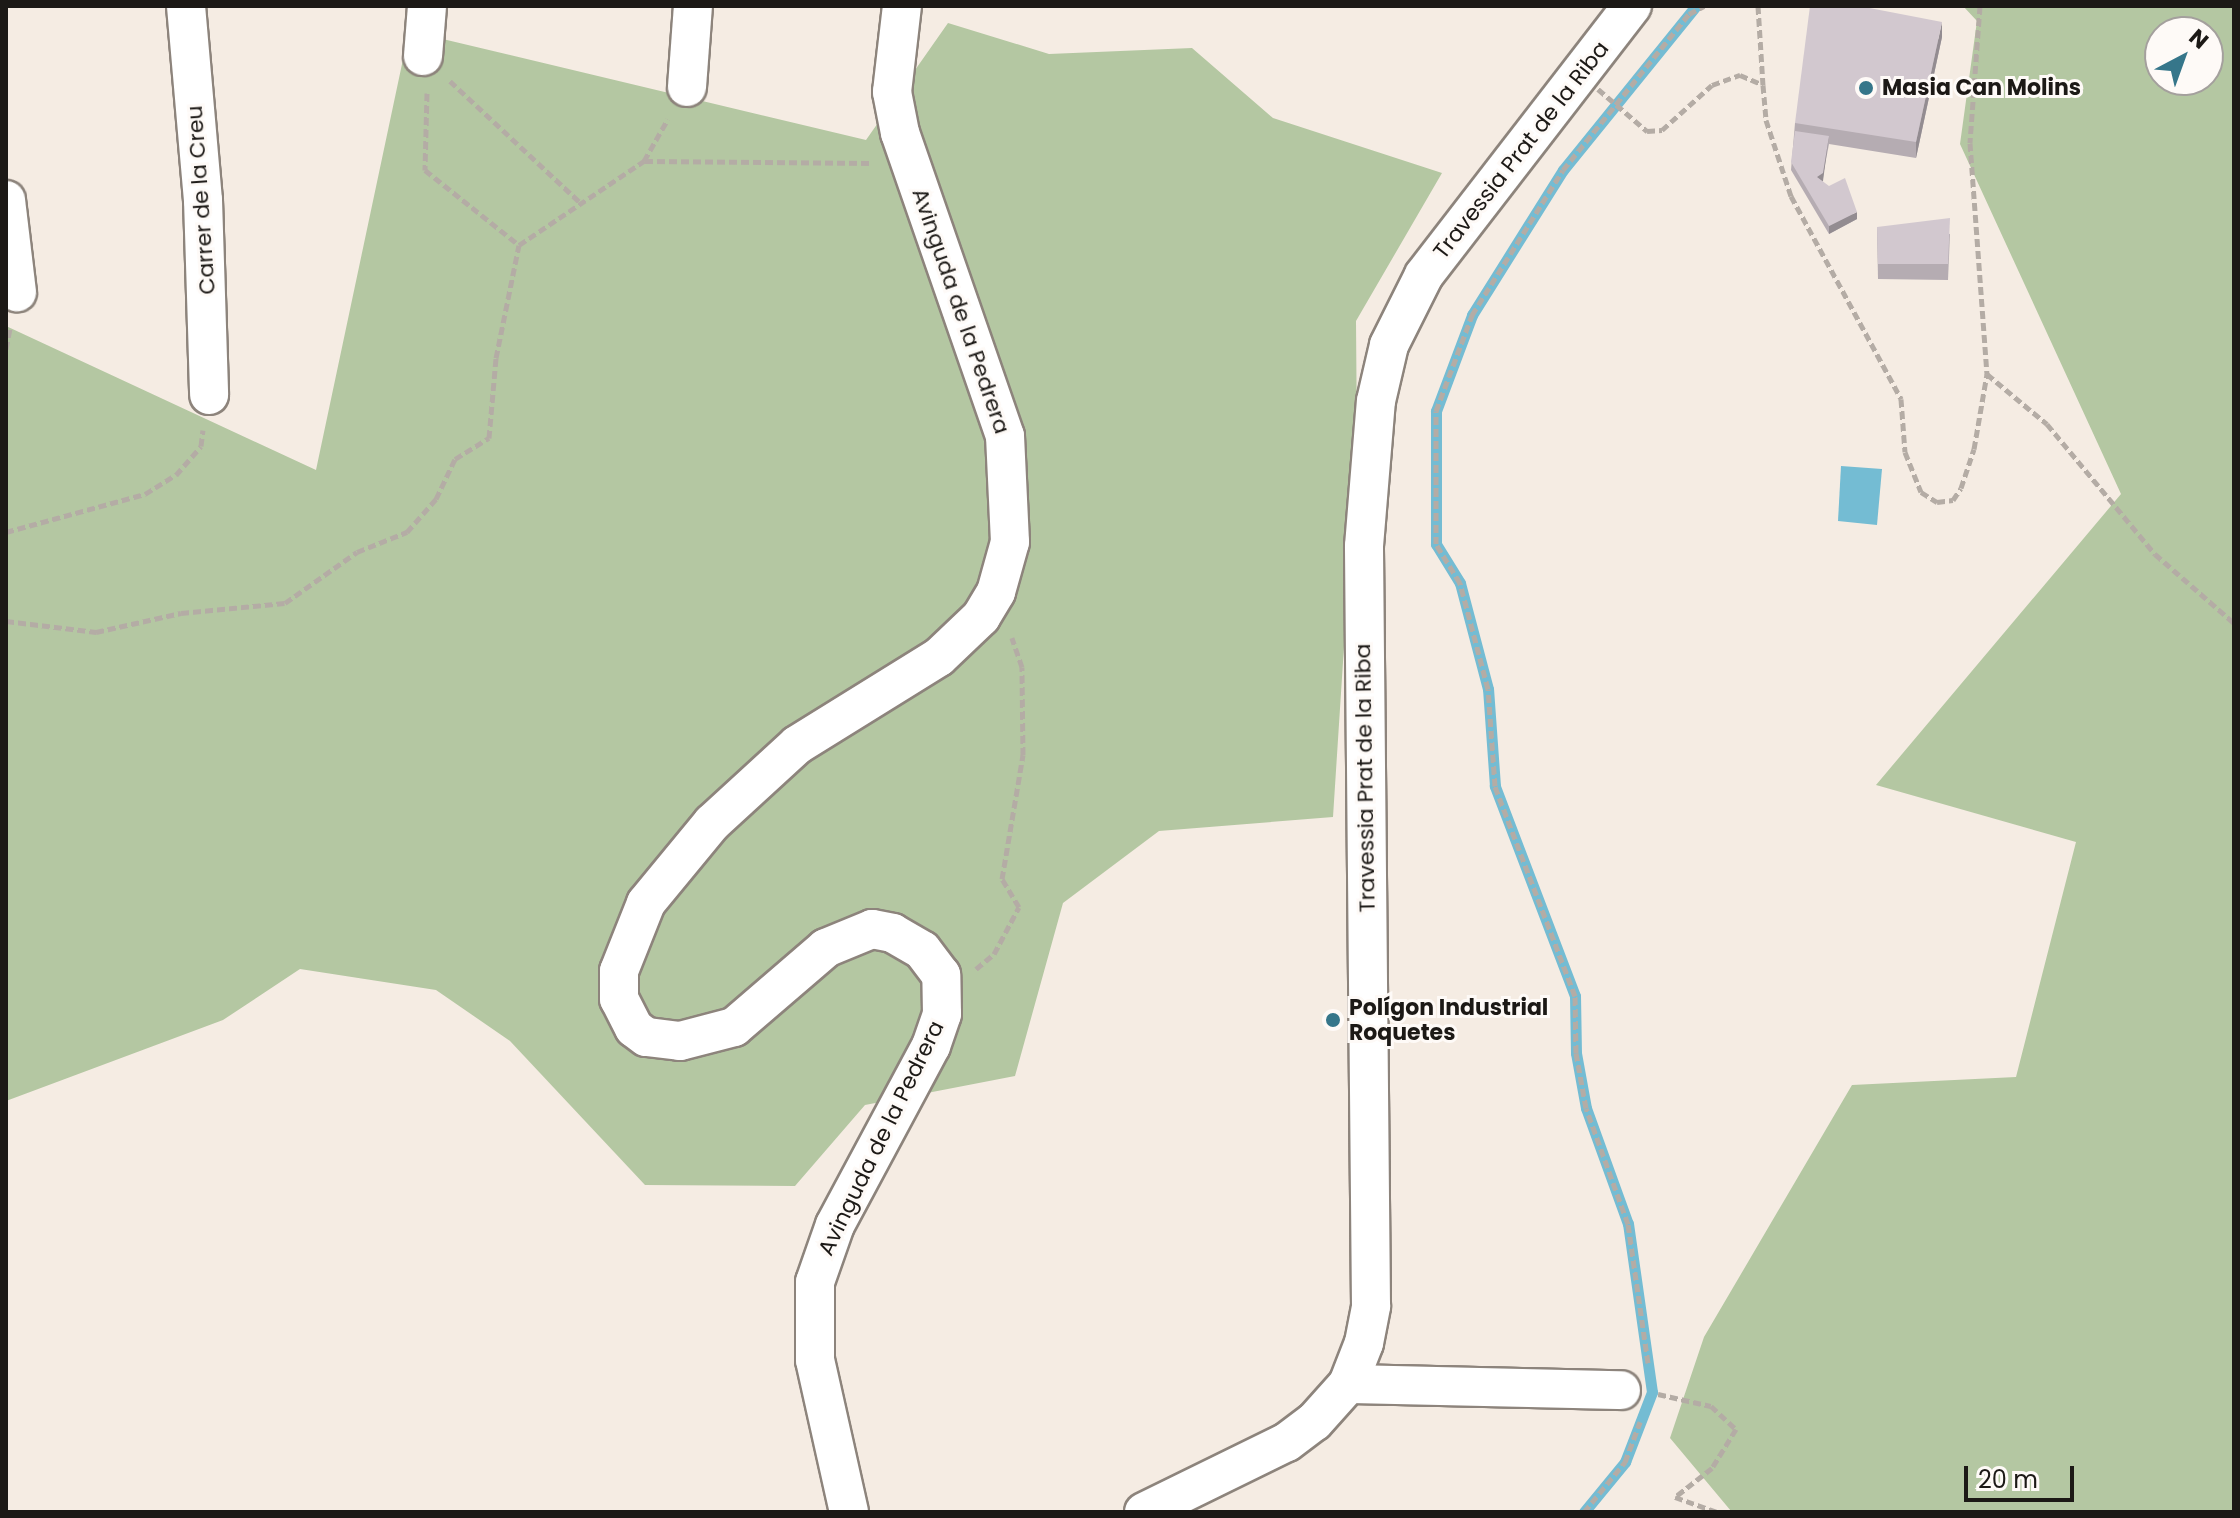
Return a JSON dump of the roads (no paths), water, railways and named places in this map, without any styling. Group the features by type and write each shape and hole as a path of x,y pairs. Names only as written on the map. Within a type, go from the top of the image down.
{"street":[{"name":"Carrer de la Creu","path":"186,6 203,200 209,395"},
{"path":"423,56 427,6"},
{"path":"687,87 693,6"},
{"name":"Avinguda de la Pedrera","path":"849,1512 815,1360 815,1282 835,1225 931,1046 944,995 941,975 922,950 893,933 872,929 826,948 734,1027 696,1039 666,1041 646,1037 627,1020 619,999 619,971 646,903 712,823 797,745 939,657 981,617 996,592 1010,542 1005,436 909,163 892,92 902,6"},
{"name":"Travessia Prat de la Riba","path":"1144,1512 1287,1442 1314,1422 1348,1384 1371,1306 1364,737 1366,517 1376,401 1389,345 1409,298 1437,257 1632,6"},
{"path":"6,200 17,292"},
{"path":"1348,1384 1637,1391"}],"water":[{"path":"1841,466 1882,469 1877,525 1838,521"}],"waterway":[{"path":"1584,1512 1625,1462 1652,1392 1628,1224 1586,1108 1576,1053 1575,996 1495,786 1488,689 1460,583 1436,544 1436,411 1472,315 1563,170 1696,6"}],"place":[{"name":"Masia Can Molins","path":"1866,88"},
{"name":"Polígon Industrial Roquetes","path":"1333,1020"}]}
